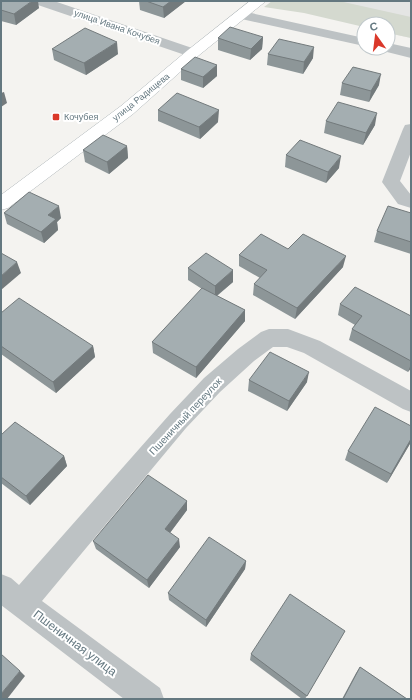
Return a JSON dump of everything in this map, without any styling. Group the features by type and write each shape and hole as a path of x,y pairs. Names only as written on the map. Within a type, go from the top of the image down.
{"main road":[{"name":"улица Радищева","path":"1,204 127,110 193,53 258,1"}],"street":[{"name":"улица Ивана Кочубея","path":"40,1 193,53"},
{"path":"242,15 356,40"},
{"path":"396,50 411,53"},
{"path":"411,129 391,182 405,200 411,202"},
{"name":"Пшеничный переулок","path":"11,595 212,385 246,355 269,338 288,338 312,347 411,402"},
{"name":"Пшеничная улица","path":"11,595 149,699"}],"shaded area":[{"path":"272,1 339,1 411,17 411,38 396,35 396,16 356,16 356,25 304,13 264,7"},
{"path":"286,1 411,1 411,38 396,35 396,16 356,16 356,24"}],"building":[{"path":"1,1 32,1 14,14 1,10"},
{"path":"146,1 171,1 163,7"},
{"path":"230,27 263,37 251,49 218,38"},
{"path":"85,28 117,42 84,63 52,49"},
{"path":"279,39 314,47 304,62 268,54"},
{"path":"195,57 217,65 203,77 181,69"},
{"path":"353,67 381,74 371,91 342,83"},
{"path":"177,93 219,110 199,127 158,110"},
{"path":"338,102 377,113 366,133 326,121"},
{"path":"103,135 127,146 107,162 83,150"},
{"path":"300,140 341,156 328,172 286,155"},
{"path":"29,192 59,206 48,215 56,219 41,232 4,213"},
{"path":"388,206 411,213 411,242 377,231"},
{"path":"261,234 288,249 303,234 346,256 297,308 254,284 267,270 239,255"},
{"path":"1,253 17,262 1,276"},
{"path":"206,253 233,270 215,286 188,268"},
{"path":"355,287 411,316 411,361 352,329 362,316 340,304"},
{"path":"202,288 245,310 196,367 152,342"},
{"path":"19,298 93,346 53,382 1,346 1,313"},
{"path":"270,352 309,372 289,401 249,380"},
{"path":"375,407 411,426 411,439 391,474 348,451"},
{"path":"15,422 64,456 26,496 1,477 1,435"},
{"path":"148,475 187,501 165,529 179,539 147,580 93,541"},
{"path":"209,537 246,561 206,620 168,593"},
{"path":"290,594 345,631 307,696 251,654"},
{"path":"1,654 20,671 1,694"},
{"path":"360,667 407,699 343,699"}],"place":[{"name":"Кочубея","path":"56,117"}]}
